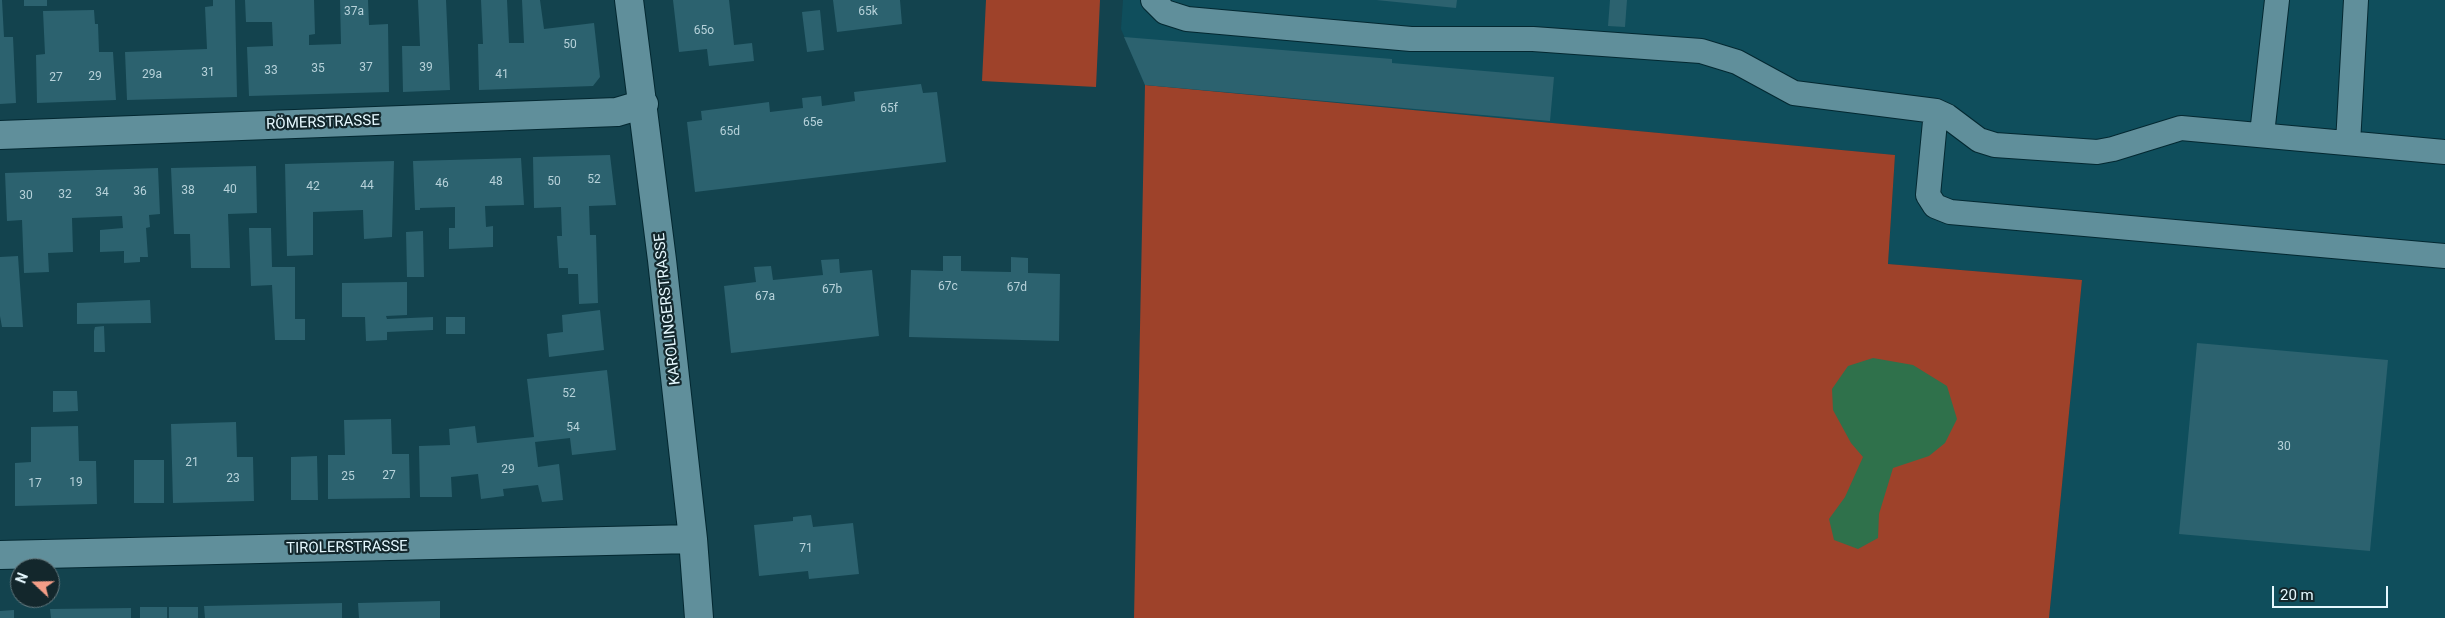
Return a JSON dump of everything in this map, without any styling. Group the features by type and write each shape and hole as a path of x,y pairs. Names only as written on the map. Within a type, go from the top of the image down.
{"street":[{"name":"KAROLINGERSTRASSE","path":"630,0 644,104 693,539 699,618"},
{"name":"RÖMERSTRASSE","path":"0,135 617,112 644,104"},
{"name":"TIROLERSTRASSE","path":"0,555 693,539"}],"lane":[{"path":"1153,0 1165,12 1187,19 1411,39 1533,39 1702,51 1737,62 1794,93 1936,111 1947,116 1978,140 1995,145 2097,152 2181,128 2445,152"},
{"path":"2262,134 2277,0"},
{"path":"2348,143 2356,0"},
{"path":"1936,111 1928,195 1935,206 1950,212 2445,256"}],"shaded area":[{"path":"986,0 1100,0 1096,87 982,81"},
{"path":"1123,0 2445,0 2445,618 2049,618 2082,280 1888,264 1895,155 1145,85 1121,29"},
{"path":"1145,85 1895,155 1888,264 2082,280 2049,618 1134,618"},
{"path":"1873,358 1913,365 1947,386 1957,419 1945,443 1929,456 1893,468 1879,514 1878,538 1858,549 1834,540 1829,519 1845,497 1863,457 1851,443 1833,410 1832,389 1848,366"}],"building":[{"path":"0,0 2,0 4,37 13,37 16,103 0,104"},
{"path":"24,0 47,0 47,6 24,6"},
{"path":"213,0 235,0 237,97 127,100 125,52 207,49 205,7 213,6"},
{"path":"245,0 314,0 315,34 309,35 309,45 341,44 340,0 368,0 369,25 388,24 389,92 249,96 247,47 273,46 272,22 246,22"},
{"path":"418,0 446,0 450,90 403,92 402,46 420,46"},
{"path":"481,0 507,0 509,43 524,43 522,0 540,0 544,29 594,23 600,77 593,86 479,90 478,44 483,44"},
{"path":"673,0 729,0 734,45 752,43 754,61 709,66 707,49 679,52"},
{"path":"833,0 900,0 902,24 837,32"},
{"path":"1376,0 1457,0 1456,8"},
{"path":"1610,0 1627,0 1625,27 1608,26"},
{"path":"94,10 95,24 98,24 99,52 113,52 116,100 37,103 36,55 45,54 43,11"},
{"path":"820,10 824,50 807,52 802,12"},
{"path":"1124,37 1392,59 1392,63 1554,77 1550,121 1145,85"},
{"path":"921,84 923,93 937,92 946,162 695,192 687,122 702,120 701,111 769,102 770,112 803,108 802,98 821,96 822,106 855,101 854,92"},
{"path":"610,155 616,205 589,206 590,235 596,235 598,303 579,304 578,274 568,274 568,268 559,268 557,236 562,236 561,207 534,208 533,157"},
{"path":"521,158 524,205 485,206 486,227 493,226 493,247 449,249 449,228 455,228 455,207 420,208 420,210 415,210 413,161"},
{"path":"394,161 392,237 364,239 363,210 313,212 313,255 287,256 285,164"},
{"path":"256,166 257,213 228,214 230,268 191,268 190,234 174,234 171,168"},
{"path":"158,168 160,214 149,215 150,227 146,228 148,257 140,257 140,262 124,263 124,251 100,252 100,230 123,228 122,216 72,218 73,252 48,253 49,272 24,273 22,220 7,221 5,173"},
{"path":"249,228 271,228 272,267 295,267 295,319 305,319 305,340 275,340 272,285 251,286"},
{"path":"423,231 424,277 407,277 406,232"},
{"path":"18,256 23,327 2,327 0,316 0,257"},
{"path":"943,256 961,256 961,271 1011,272 1011,257 1028,258 1028,273 1060,274 1059,341 909,337 911,270 943,271"},
{"path":"839,259 840,273 872,270 879,336 731,353 724,286 756,282 754,267 771,266 773,280 823,275 821,260"},
{"path":"407,282 407,315 386,316 387,319 433,317 433,330 387,332 387,340 366,341 365,317 342,317 342,283"},
{"path":"150,300 151,323 77,324 77,303"},
{"path":"600,310 604,350 549,357 547,334 563,332 562,315"},
{"path":"446,317 465,317 465,334 446,334"},
{"path":"104,326 105,352 94,352 95,327"},
{"path":"2197,343 2388,360 2370,551 2179,534"},
{"path":"607,370 616,450 572,455 570,438 535,442 538,467 559,464 563,500 542,502 538,485 503,489 504,496 481,499 478,474 451,477 452,497 420,497 419,446 450,445 449,429 475,426 477,443 534,437 527,379"},
{"path":"53,391 77,391 78,411 53,412"},
{"path":"391,419 392,454 409,454 410,498 328,499 328,455 345,455 344,420"},
{"path":"236,422 237,457 253,457 254,501 173,503 171,424"},
{"path":"78,426 79,461 96,461 97,504 15,506 15,463 31,462 31,427"},
{"path":"317,456 318,500 291,500 291,457"},
{"path":"134,460 164,460 164,503 134,503"},
{"path":"811,515 813,527 853,523 859,574 809,579 808,571 759,576 754,525 793,521 793,517"},
{"path":"440,601 440,618 359,618 358,603"},
{"path":"342,603 342,618 205,618 204,606"},
{"path":"140,607 167,607 167,618 140,618"},
{"path":"169,607 198,607 198,618 169,618"},
{"path":"131,608 131,618 51,618 50,609"},
{"path":"14,610 14,618 0,618 0,611"}]}
